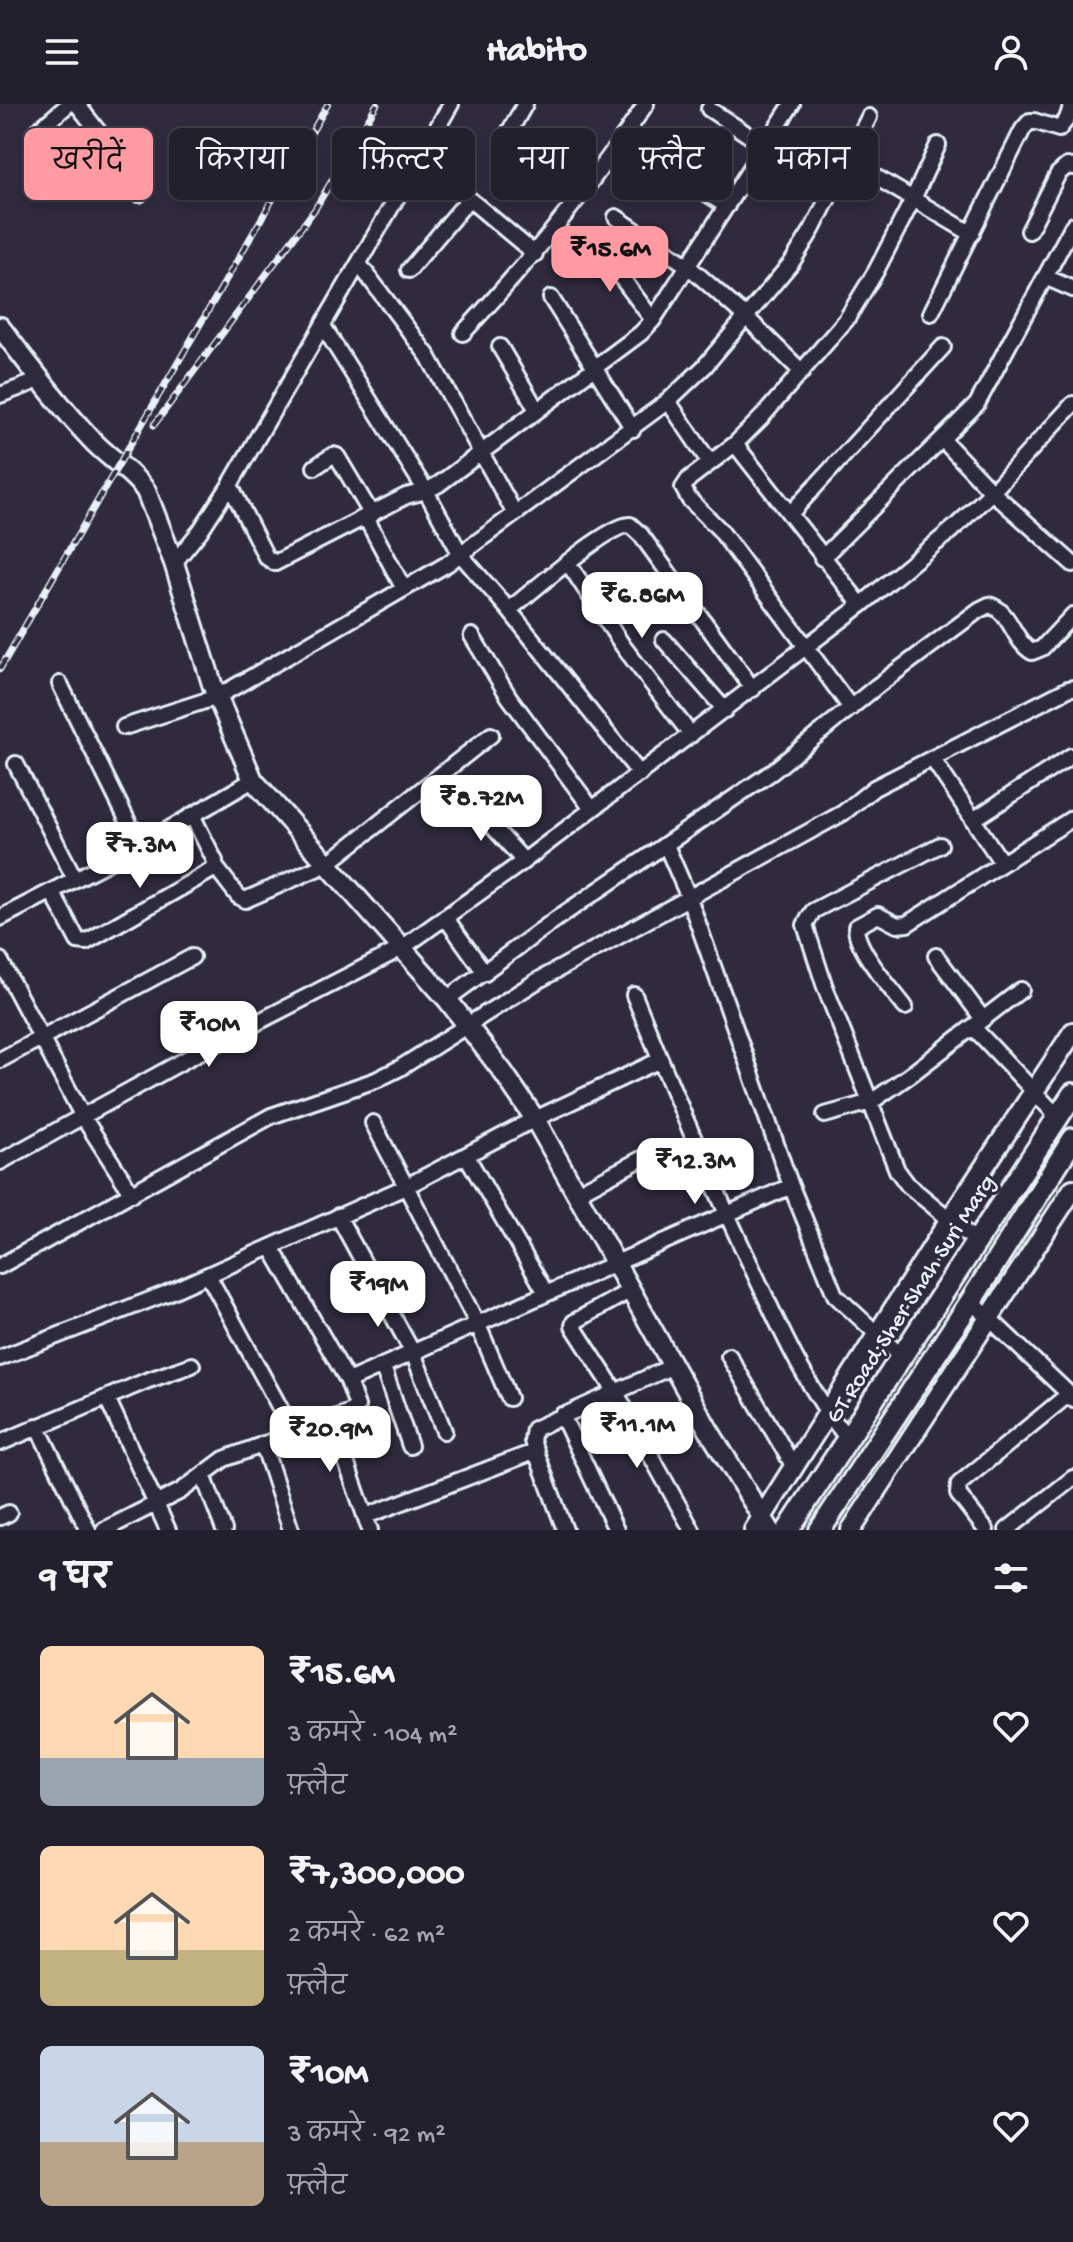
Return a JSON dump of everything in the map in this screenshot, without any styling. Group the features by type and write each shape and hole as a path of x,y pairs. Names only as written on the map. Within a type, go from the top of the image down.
{"main road":[{"name":"GT Road;Sher Shah Suri Marg","path":"788,1530 1073,1094"},
{"path":"820,1530 1073,1139"}],"street":[{"path":"41,128 69,104"},
{"path":"77,104 96,128"},
{"path":"437,128 451,104"},
{"path":"511,128 525,104"},
{"path":"463,333 576,205 646,104"},
{"path":"777,128 792,104"},
{"path":"931,313 1026,125 1034,121 1059,129 1064,125 1072,104"},
{"path":"709,109 748,135"},
{"path":"863,128 869,117"},
{"path":"851,708 720,530 684,493 685,483 735,444 802,372 859,301 938,145"},
{"path":"1029,231 1058,174 1067,166 1073,167"},
{"path":"230,485 266,557 275,563 406,496 426,491 482,453 641,333 653,320 748,173"},
{"path":"878,178 972,234"},
{"path":"174,563 200,531 230,485 396,200"},
{"path":"409,270 468,200"},
{"path":"470,200 535,254"},
{"path":"717,200 727,206"},
{"path":"124,727 217,697 404,589 461,555 633,429 704,367 747,318 801,248 826,200"},
{"path":"616,217 688,266 802,372"},
{"path":"822,558 983,396 1073,225"},
{"path":"597,245 653,320"},
{"path":"359,264 428,356 515,514"},
{"path":"1045,277 1073,289"},
{"path":"551,298 633,429"},
{"path":"323,326 426,491 461,555 640,774"},
{"path":"0,327 92,441 146,491 174,563 217,697 253,780 447,999 503,1072 535,1119 762,1526"},
{"path":"500,347 537,410"},
{"path":"790,514 943,347"},
{"path":"0,395 40,380"},
{"path":"668,401 710,463"},
{"path":"0,1162 192,1056 402,948 524,861 861,605 942,539 992,492 1073,404"},
{"path":"942,439 992,492 1073,564"},
{"path":"735,444 861,605"},
{"path":"315,467 333,455 337,456 404,589"},
{"path":"509,610 568,563 625,524 635,528 753,689"},
{"path":"568,563 623,646 691,735"},
{"path":"447,999 559,917 772,772 961,623 989,605 1003,613 1020,642 1032,652 1042,648 1073,615"},
{"path":"472,636 509,697 592,809"},
{"path":"664,640 725,710"},
{"path":"60,684 140,846"},
{"path":"0,1266 271,1116 376,1080 400,1068 537,981 843,813 874,788 1073,688"},
{"path":"192,815 215,866 238,896 245,900 327,864 491,735"},
{"path":"973,820 1071,756"},
{"path":"932,758 1002,863"},
{"path":"16,764 75,879"},
{"path":"0,918 140,846 253,780"},
{"path":"467,798 524,861"},
{"path":"905,1007 872,963 856,936 856,927 878,915 897,925 907,924 1073,818"},
{"path":"666,845 689,898 791,1186 835,1295 902,1357"},
{"path":"940,845 813,911 805,921 825,987 903,1179 977,1242"},
{"path":"52,892 81,943 215,866"},
{"path":"445,917 485,973"},
{"path":"936,956 978,1023 1058,1117"},
{"path":"0,1060 192,957"},
{"path":"0,960 83,1117 132,1194"},
{"path":"825,1115 871,1102 1021,990"},
{"path":"634,995 725,1213 775,1322 828,1415 848,1439"},
{"path":"762,1526 794,1467 876,1335 1073,1032"},
{"path":"0,1358 71,1333 405,1187 535,1119 660,1060"},
{"path":"373,1123 478,1325 509,1398"},
{"path":"466,1155 546,1293"},
{"path":"577,1193 645,1157"},
{"path":"348,1381 791,1186"},
{"path":"851,1530 1073,1189"},
{"path":"338,1216 413,1353 444,1431"},
{"path":"104,1530 155,1505 224,1459 350,1412 357,1406 348,1381 271,1247"},
{"path":"208,1275 293,1432"},
{"path":"631,1290 586,1312 574,1322 576,1333 615,1391 692,1530"},
{"path":"971,1301 1071,1396 959,1484 958,1494 986,1530"},
{"path":"729,1356 794,1467"},
{"path":"0,1443 146,1381 192,1365"},
{"path":"561,1529 536,1451 532,1435 534,1429 673,1366"},
{"path":"383,1367 410,1446"},
{"path":"107,1398 168,1530"},
{"path":"562,1415 616,1530"},
{"path":"331,1419 368,1523 536,1451"},
{"path":"37,1426 88,1530"},
{"path":"263,1444 291,1530"},
{"path":"203,1475 224,1530"},
{"path":"1007,1530 1073,1478"}],"railway":[{"path":"0,669 328,104"},
{"path":"154,425 315,209 377,104"}]}
